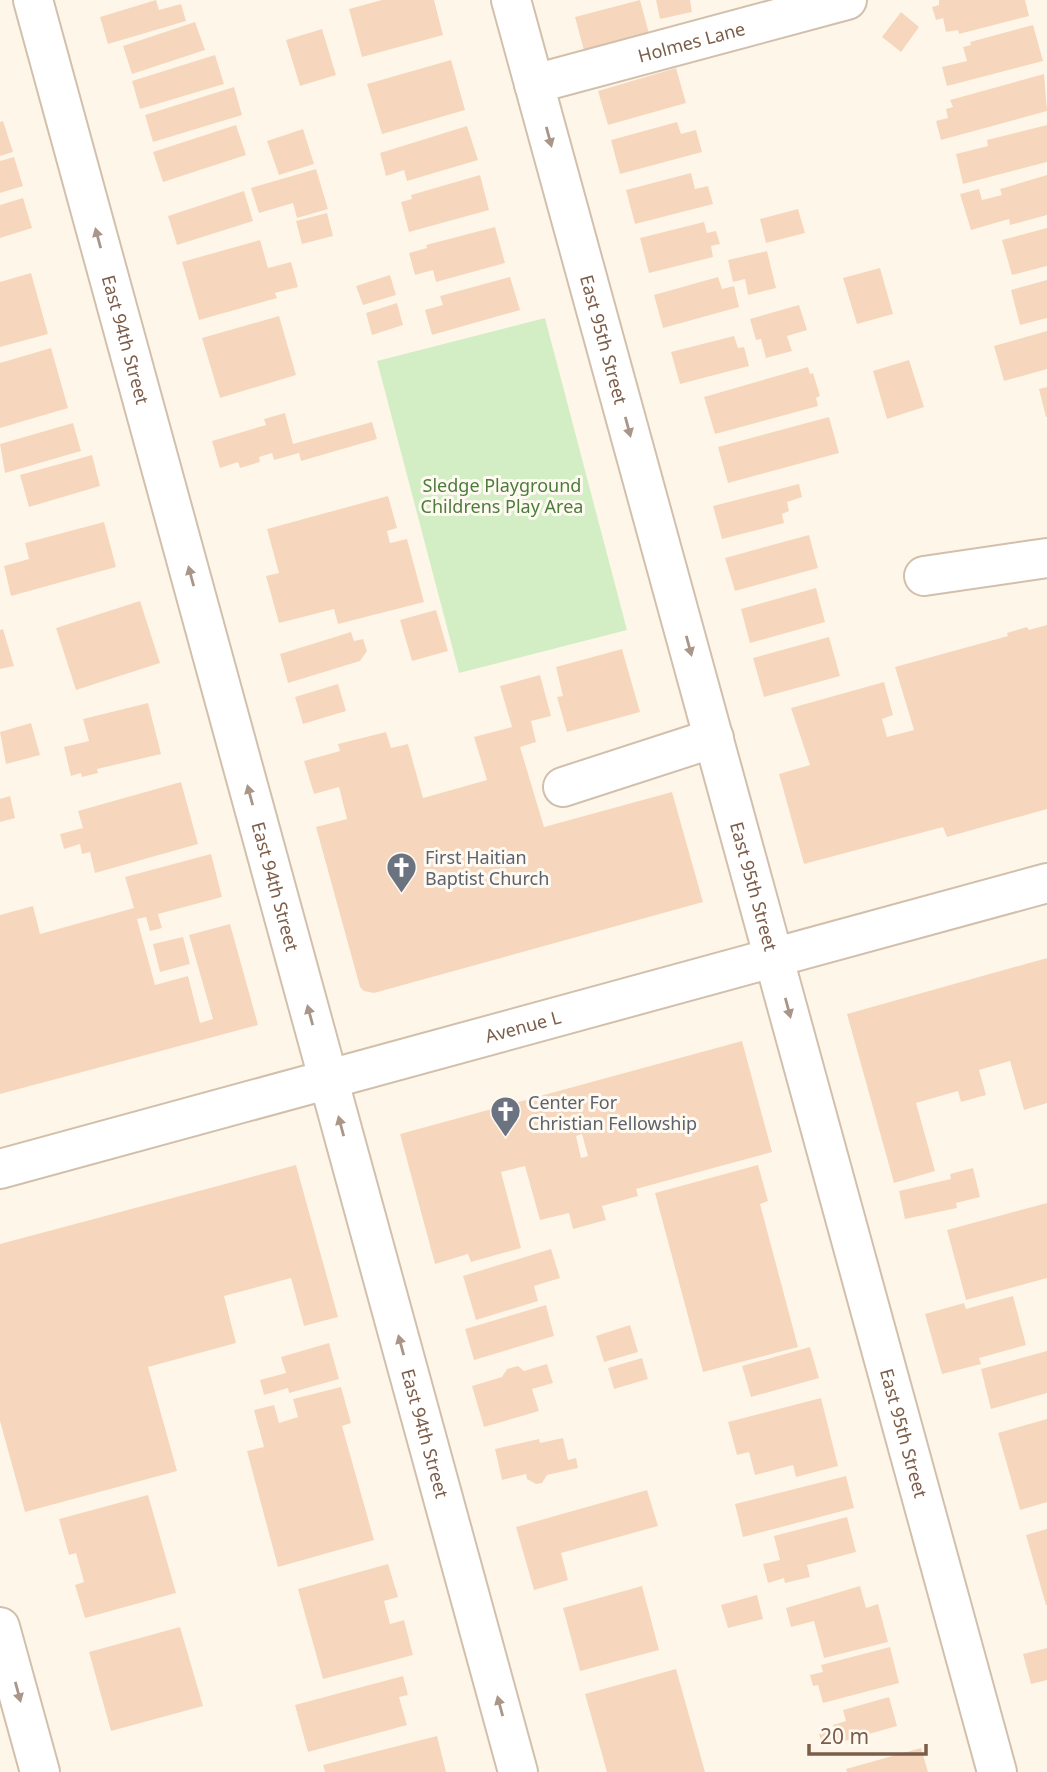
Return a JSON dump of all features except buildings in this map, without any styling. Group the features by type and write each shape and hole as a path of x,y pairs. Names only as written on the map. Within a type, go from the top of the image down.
{"street":[{"name":"East 94th Street","path":"33,0 518,1772"},
{"name":"East 95th Street","path":"512,0 997,1772"},
{"name":"Holmes Lane","path":"534,84 847,0"},
{"path":"924,576 1047,558"},
{"path":"563,787 714,738"},
{"name":"Avenue L","path":"0,1169 1047,883"},
{"path":"0,1627 40,1772"}],"green space":[{"name":"Sledge Playground Childrens Play Area","path":"545,318 627,630 459,673 377,361"}],"place":[{"name":"First Haitian Baptist Church","path":"402,894"},
{"name":"Center For Christian Fellowship","path":"505,1139"}]}
